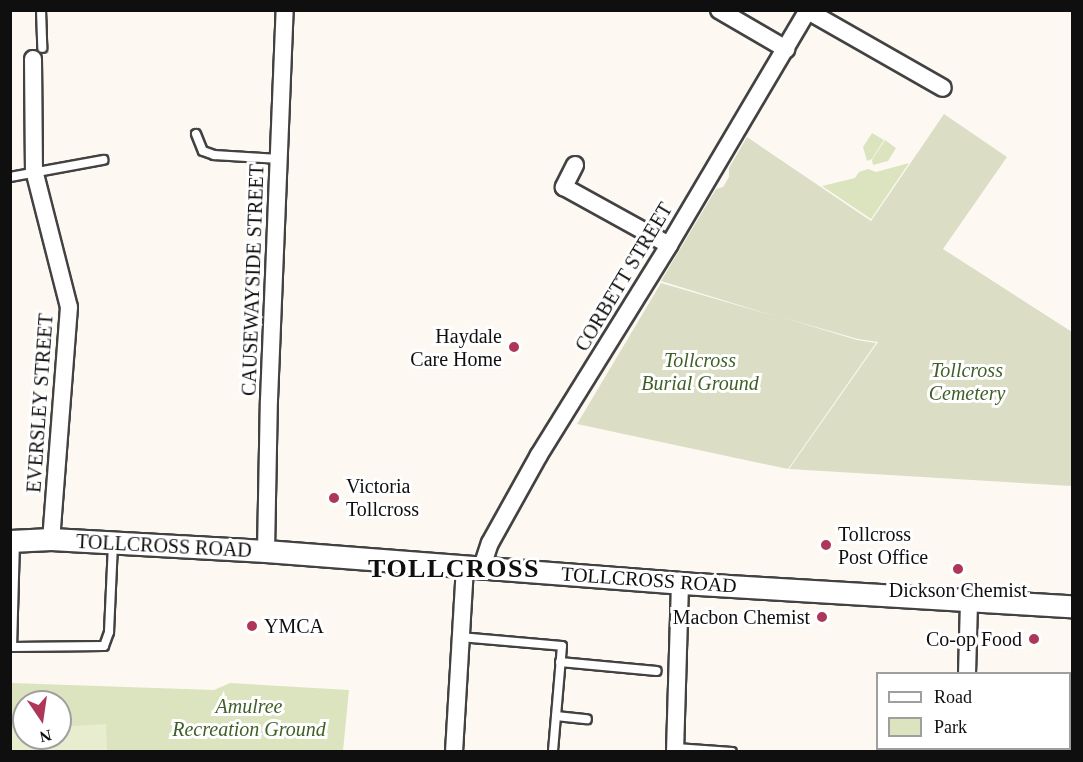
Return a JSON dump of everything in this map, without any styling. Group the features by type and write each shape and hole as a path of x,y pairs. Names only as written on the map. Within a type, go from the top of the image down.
{"street":[{"name":"CAUSEWAYSIDE STREET","path":"266,551 285,10"},
{"path":"719,10 786,49"},
{"path":"808,11 944,88"},
{"name":"CORBETT STREET","path":"454,752 460,637 474,567 539,455 669,245 808,11"},
{"name":"EVERSLEY STREET","path":"38,53 34,170 69,306 51,539"},
{"path":"575,165 564,186 669,245"},
{"name":"TOLLCROSS ROAD","path":"13,541 51,539 266,551 680,583 1072,606"},
{"path":"676,750 680,583"},
{"path":"967,672 969,601"}],"lane":[{"path":"38,53 41,10"},
{"path":"196,134 203,151 214,154 279,159"},
{"path":"10,177 34,170 104,160"},
{"path":"13,541 12,647 104,646 109,632 113,543"},
{"path":"460,637 562,646 553,752"},
{"path":"560,662 657,671"},
{"path":"556,716 587,718"},
{"path":"676,750 732,752"}],"green space":[{"name":"Tollcross Cemetery","path":"944,114 1007,157 943,249 1072,332 1072,486 789,469 878,342 858,339 781,317 857,340 876,343 788,469 577,424 661,283 778,317 661,281 716,189 723,187 729,177 729,168 747,137 871,221"},
{"path":"872,133 884,140 872,159 867,161 863,147"},
{"path":"885,140 896,148 888,161 873,165 872,160"},
{"path":"909,163 871,219 822,186 855,178 859,172 868,169 876,172"},
{"name":"Amulree Recreation Ground","path":"11,683 214,690 230,683 349,690 343,751 11,752"},
{"path":"106,724 107,751 11,751 12,729 12,750 72,750 72,726"}],"place":[{"name":"Haydale Care Home","path":"514,347"},
{"name":"Victoria Tollcross","path":"334,498"},
{"name":"Tollcross Post Office","path":"826,545"},
{"name":"Dickson Chemist","path":"958,569"},
{"name":"Macbon Chemist","path":"822,617"},
{"name":"YMCA","path":"252,626"},
{"name":"Co-op Food","path":"1034,639"}],"district":[{"name":"TOLLCROSS","path":"454,569"}],"park label":[{"name":"Tollcross Burial Ground","path":"700,372"}]}
